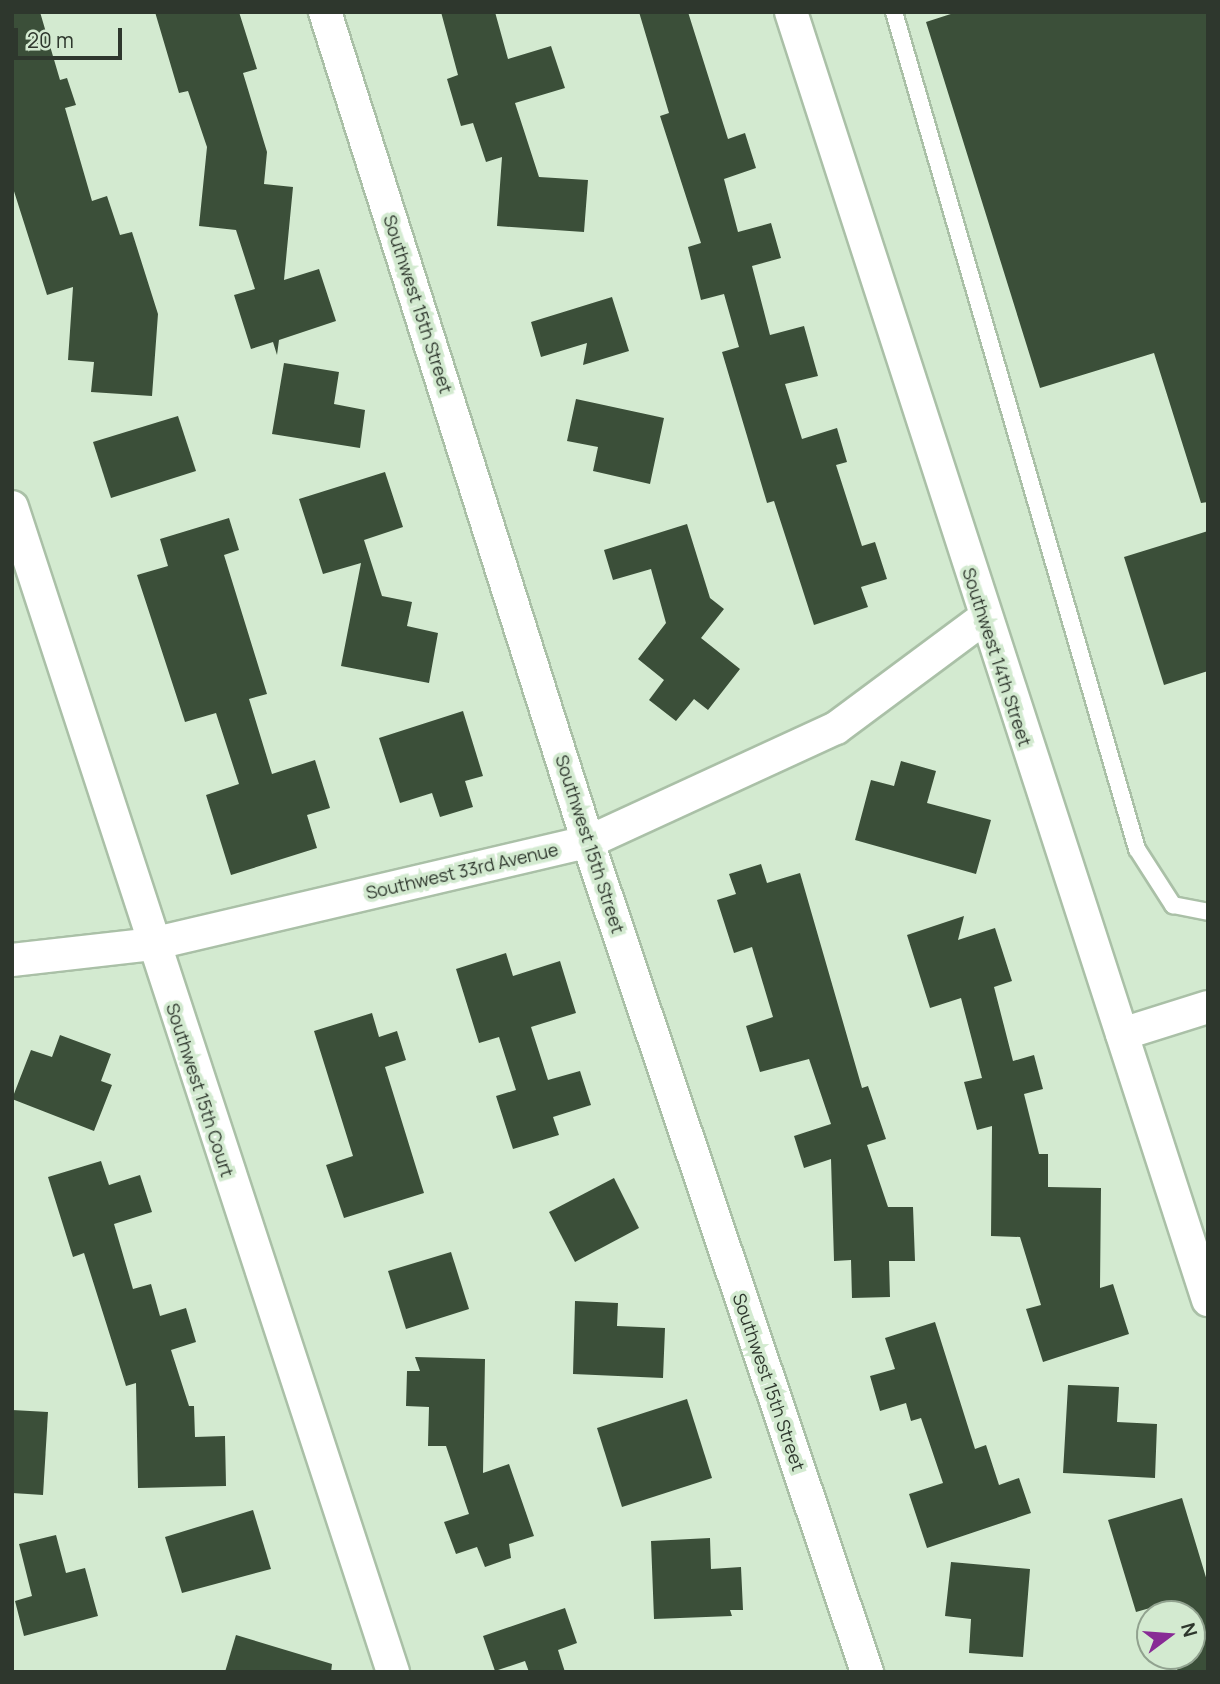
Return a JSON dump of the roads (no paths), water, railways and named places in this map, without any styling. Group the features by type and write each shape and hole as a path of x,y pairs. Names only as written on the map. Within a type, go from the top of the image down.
{"street":[{"name":"Southwest 15th Street","path":"325,12 588,842 867,1672"},
{"name":"Southwest 14th Street","path":"791,12 983,619 1208,1300"},
{"name":"Southwest 15th Court","path":"12,507 152,944 393,1672"},
{"name":"Southwest 33rd Avenue","path":"12,960 152,944 588,842 836,728 983,619"},
{"path":"1122,1034 1208,1007"}],"lane":[{"path":"894,12 1138,849 1173,905 1208,912"}]}
